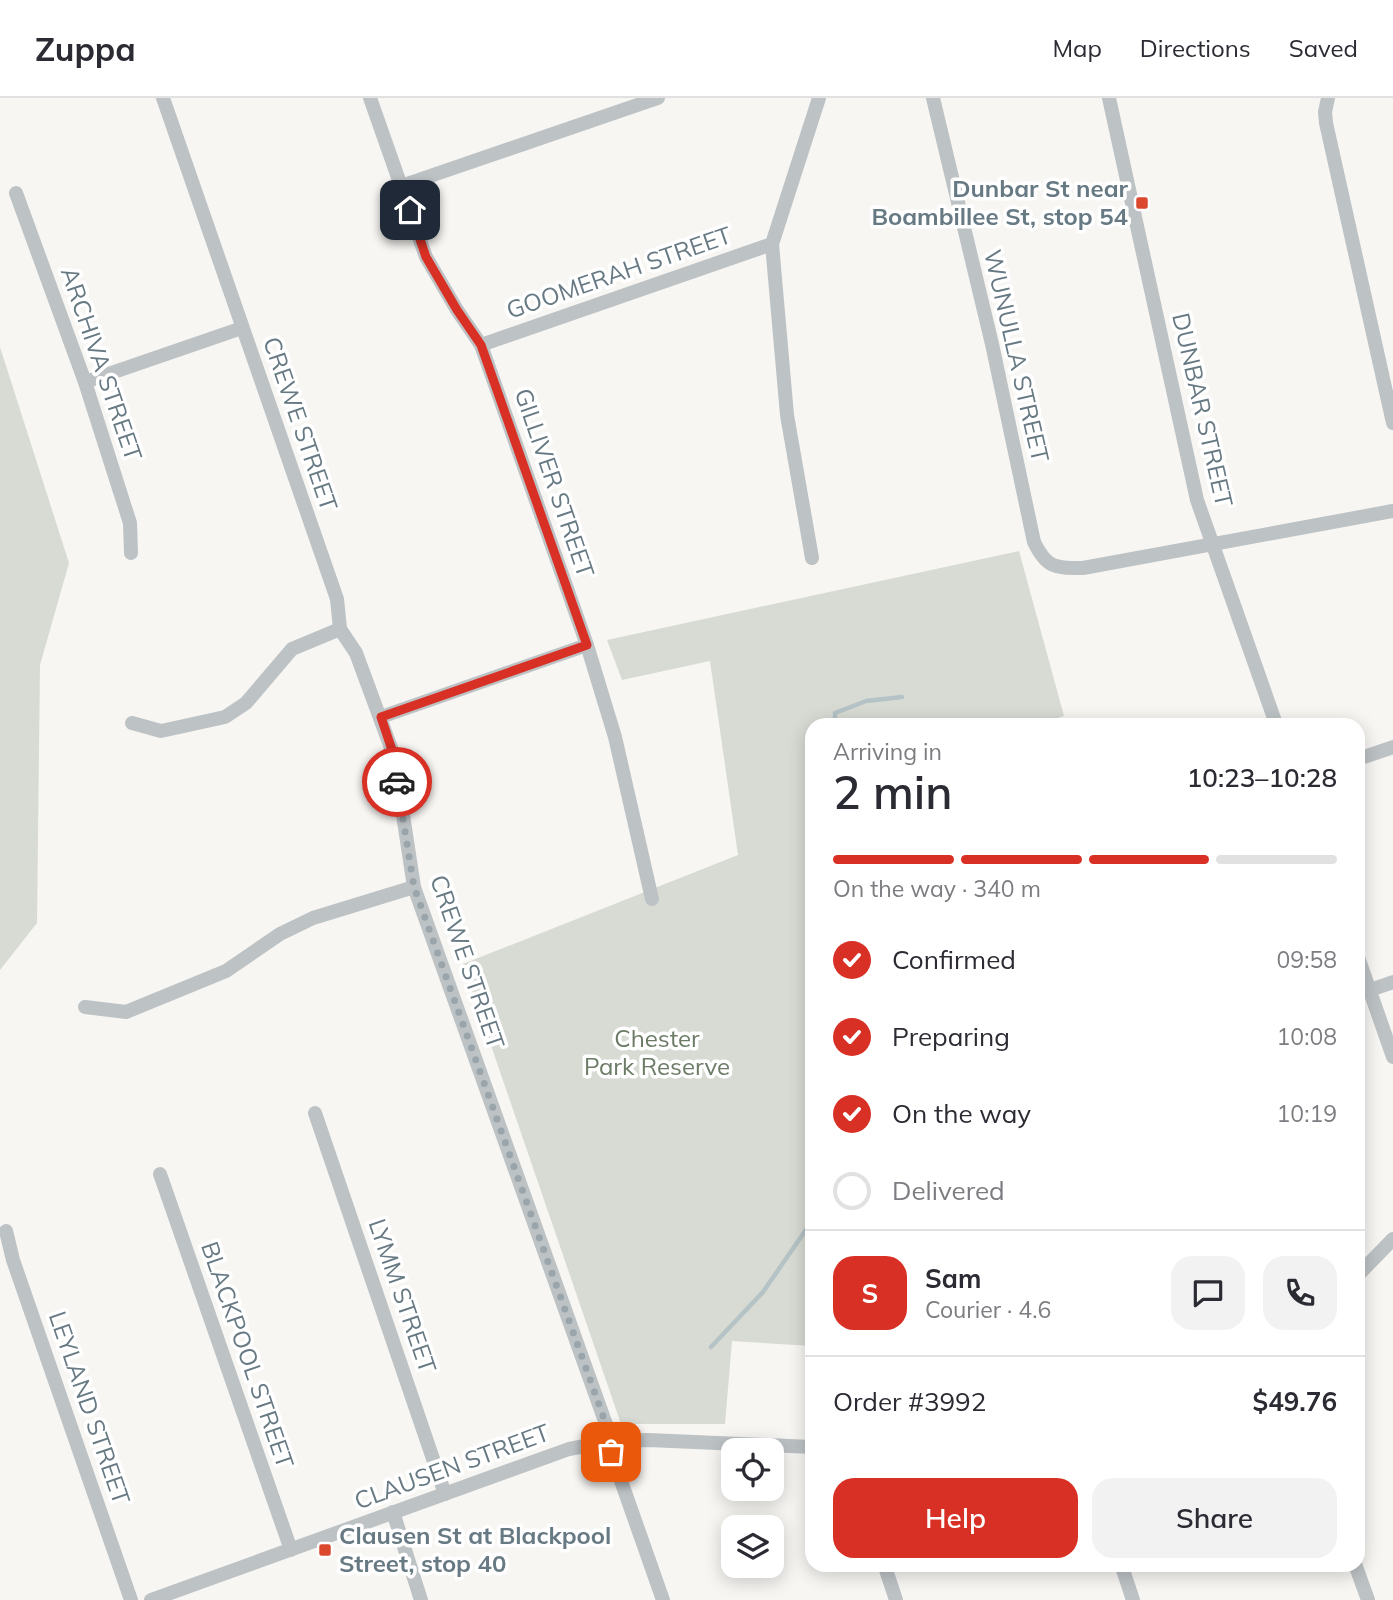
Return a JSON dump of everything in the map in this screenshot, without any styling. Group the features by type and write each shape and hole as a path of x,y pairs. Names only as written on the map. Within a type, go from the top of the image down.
{"street":[{"name":"CREWE STREET","path":"163,98 337,599 340,629 356,653 394,756 414,887 612,1441 613,1458 663,1600"},
{"name":"GILLIVER STREET","path":"370,98 426,257 481,345 587,645 615,737 652,899"},
{"path":"401,186 658,98"},
{"path":"812,558 787,415 772,244 819,98"},
{"name":"WUNULLA STREET","path":"933,98 992,344 1034,542 1041,558 1056,568 1083,568 1212,543"},
{"name":"DUNBAR STREET","path":"1109,98 1197,500 1274,718"},
{"path":"1328,98 1326,123 1393,423"},
{"name":"ARCHIVA STREET","path":"16,193 85,382 130,523 131,553"},
{"name":"GOOMERAH STREET","path":"481,345 772,244"},
{"path":"85,382 242,328"},
{"path":"1212,543 1393,511"},
{"path":"132,723 161,731 225,717 246,703 292,649 340,629"},
{"path":"381,717 587,645"},
{"path":"1365,757 1393,747"},
{"path":"85,1007 126,1012 226,971 280,934 313,918 414,887"},
{"path":"1365,976 1393,1057"},
{"path":"1370,990 1393,982"},
{"name":"LYMM STREET","path":"315,1113 445,1493"},
{"name":"BLACKPOOL STREET","path":"160,1174 290,1550"},
{"name":"LEYLAND STREET","path":"6,1231 13,1260 131,1600"},
{"path":"1365,1268 1393,1239"},
{"name":"CLAUSEN STREET","path":"151,1600 187,1594 290,1550 569,1449 612,1441 805,1447"},
{"path":"393,1513 421,1600"},
{"path":"887,1572 896,1600"},
{"path":"1124,1572 1133,1600"},
{"path":"1358,1572 1368,1600"}],"green space":[{"path":"0,347 69,563 40,665 37,923 0,970"},
{"name":"Chester Park Reserve","path":"1019,551 1064,716 805,718 805,1346 732,1341 725,1424 621,1424 463,964 738,855 710,661 622,680 607,640"}],"waterway":[{"path":"835,718 835,713 866,701 902,697"},
{"path":"711,1347 763,1292 805,1231"}],"way so far":[{"path":"397,782 414,887 612,1441 611,1452"}],"place":[{"name":"Dunbar St near Boambillee St, stop 54","path":"1142,203"},
{"name":"Clausen St at Blackpool Street, stop 40","path":"325,1550"}],"route":[{"path":"397,782 394,756 381,717 587,645 481,345 426,257 410,210"}]}
